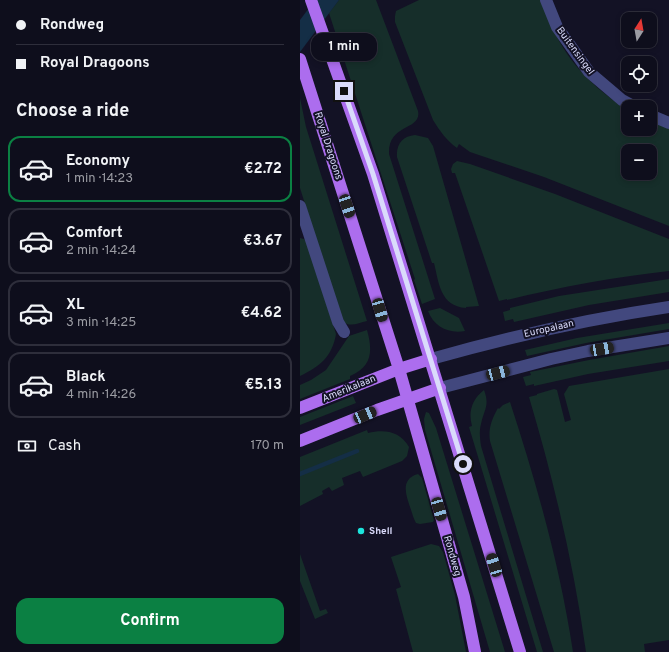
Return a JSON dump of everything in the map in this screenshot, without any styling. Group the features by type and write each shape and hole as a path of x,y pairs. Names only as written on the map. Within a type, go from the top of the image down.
{"main road":[{"path":"311,0 373,174 520,652"},
{"name":"Royal Dragoons","path":"300,59 399,369"},
{"name":"Amerikalaan","path":"300,408 399,369 431,359"},
{"name":"Rondweg","path":"399,369 464,597 475,652"},
{"path":"300,441 407,399 440,388"}],"street":[{"name":"Buitensingel","path":"546,0 558,27 588,72 622,100"},
{"path":"657,118 669,123"},
{"path":"300,206 338,322 344,332"},
{"name":"Europalaan","path":"431,359 562,326 669,307"},
{"path":"440,388 551,359 588,351 669,338"}],"green space":[{"path":"339,0 376,0 418,111 418,117 415,122 394,137 390,144 389,154 435,299 422,304 329,13"},
{"path":"419,0 542,0 555,33 571,59 597,87 621,106 621,136 657,136 657,124 669,128 669,226 544,177 470,152 459,144 457,148 453,145 433,120 395,22 396,11"},
{"path":"300,98 306,127 367,321 357,324 351,325 342,321 300,188"},
{"path":"415,135 428,138 433,146 479,306 466,308 451,303 446,298 439,286 434,263 432,263 397,157 398,148 401,142 407,137"},
{"path":"457,161 470,164 555,194 669,239 669,271 588,283 499,301 455,173 452,173 451,169 453,164"},
{"path":"300,238 307,242 336,334 332,349 324,360 300,376"},
{"path":"669,279 669,292 589,305 514,322 513,319 505,321 503,312 510,310 510,308 559,296"},
{"path":"440,308 459,318 465,331 459,332 448,330 438,325 428,311"},
{"path":"669,323 669,329 586,343 527,356 525,350 577,338"},
{"path":"367,330 370,351 367,363 363,368 350,376 350,379 300,399 300,385 326,370 349,336"},
{"path":"669,346 669,361 588,374 534,386 534,384 526,386 523,377 531,375 530,372"},
{"path":"669,369 669,640 644,644 645,652 586,652 576,588 562,524 547,460 529,397 554,389 557,390 565,422 571,420 564,394 569,386"},
{"path":"484,390 486,395 486,407 480,429 481,446 543,652 537,652 469,427 472,426 470,416 472,406 476,397"},
{"path":"353,396 356,403 300,425 300,417"},
{"path":"510,402 547,526 568,620 573,652 554,652 490,441 490,428 498,408 499,409 503,405"},
{"path":"426,412 429,413 436,428 505,652 490,652 425,430 424,419"},
{"path":"367,430 368,433 386,431 396,434 409,447 407,456 402,461 363,477 360,471 342,478 344,485 332,491 329,487 322,491 323,494 300,506 300,457"},
{"path":"418,474 422,478 434,520 433,522 420,524 416,523 408,502 406,493 407,483 412,476"},
{"path":"431,544 439,546 443,552 455,595 466,652 413,652 396,589 401,587 391,557"},
{"path":"300,554 320,611 326,609 328,613 315,619 300,581"}],"water":[{"path":"315,0 339,0 300,52 300,20"}],"waterway":[{"path":"300,474 357,451"}],"place":[{"name":"Shell","path":"361,531"}],"route":[{"path":"344,91 373,174 463,464"}]}
